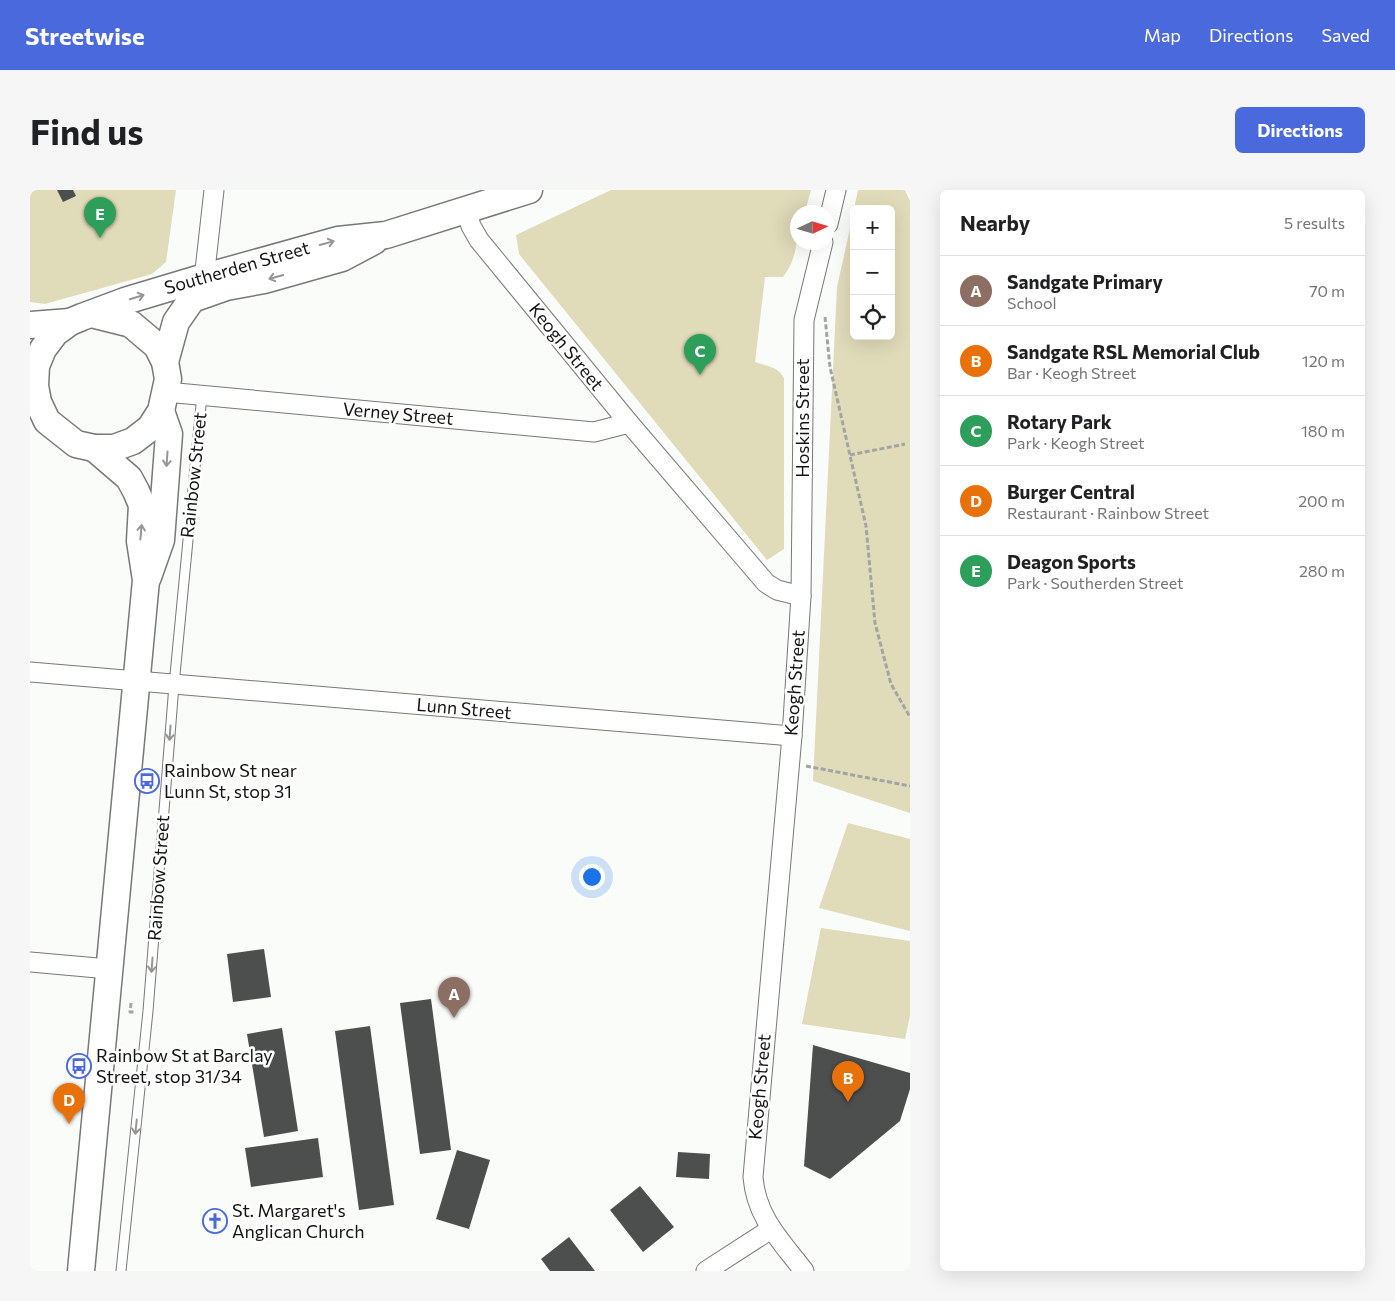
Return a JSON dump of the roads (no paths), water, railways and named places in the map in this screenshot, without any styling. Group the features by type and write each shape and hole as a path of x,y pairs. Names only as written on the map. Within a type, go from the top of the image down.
{"main road":[{"name":"Southerden Street","path":"81,318 125,301 204,285 264,280 342,258 386,235 529,190"},
{"name":"Southerden Street","path":"165,362 176,322 183,309 204,285"},
{"path":"30,326 81,318 131,324 157,346 165,362 168,380 163,402 150,428 134,441 114,448 94,448 76,444 61,434 37,410 36,366 43,349 55,333 81,318"},
{"name":"Rainbow Street","path":"146,580 161,540 169,434 163,402"},
{"name":"Rainbow Street","path":"81,1271 146,580 140,541 143,517 139,498 129,478 94,448"}],"street":[{"path":"204,285 214,190"},
{"path":"832,205 836,190"},
{"name":"Keogh Street","path":"466,210 471,226 479,240 629,423 766,583 778,590 801,596 792,736 788,763 753,1177 757,1203 771,1229 804,1271"},
{"name":"Hoskins Street","path":"801,596 804,320 821,250"},
{"name":"Verney Street","path":"163,402 202,395 594,432 629,423"},
{"name":"Lunn Street","path":"30,672 792,736"},
{"path":"30,962 109,969"},
{"path":"706,1271 771,1229"}],"lane":[{"name":"Rainbow Street","path":"121,1271 148,1011 174,685 202,395"}],"place":[{"name":"Deagon Sports","path":"100,238"},
{"name":"Rotary Park","path":"700,375"},
{"name":"Rainbow St near Lunn St, stop 31","path":"147,781"},
{"name":"Sandgate Primary","path":"454,1018"},
{"name":"Rainbow St at Barclay Street, stop 31/34","path":"79,1066"},
{"name":"Sandgate RSL Memorial Club","path":"848,1102"},
{"name":"Burger Central","path":"69,1124"},
{"name":"St. Margaret's Anglican Church","path":"215,1221"}]}
